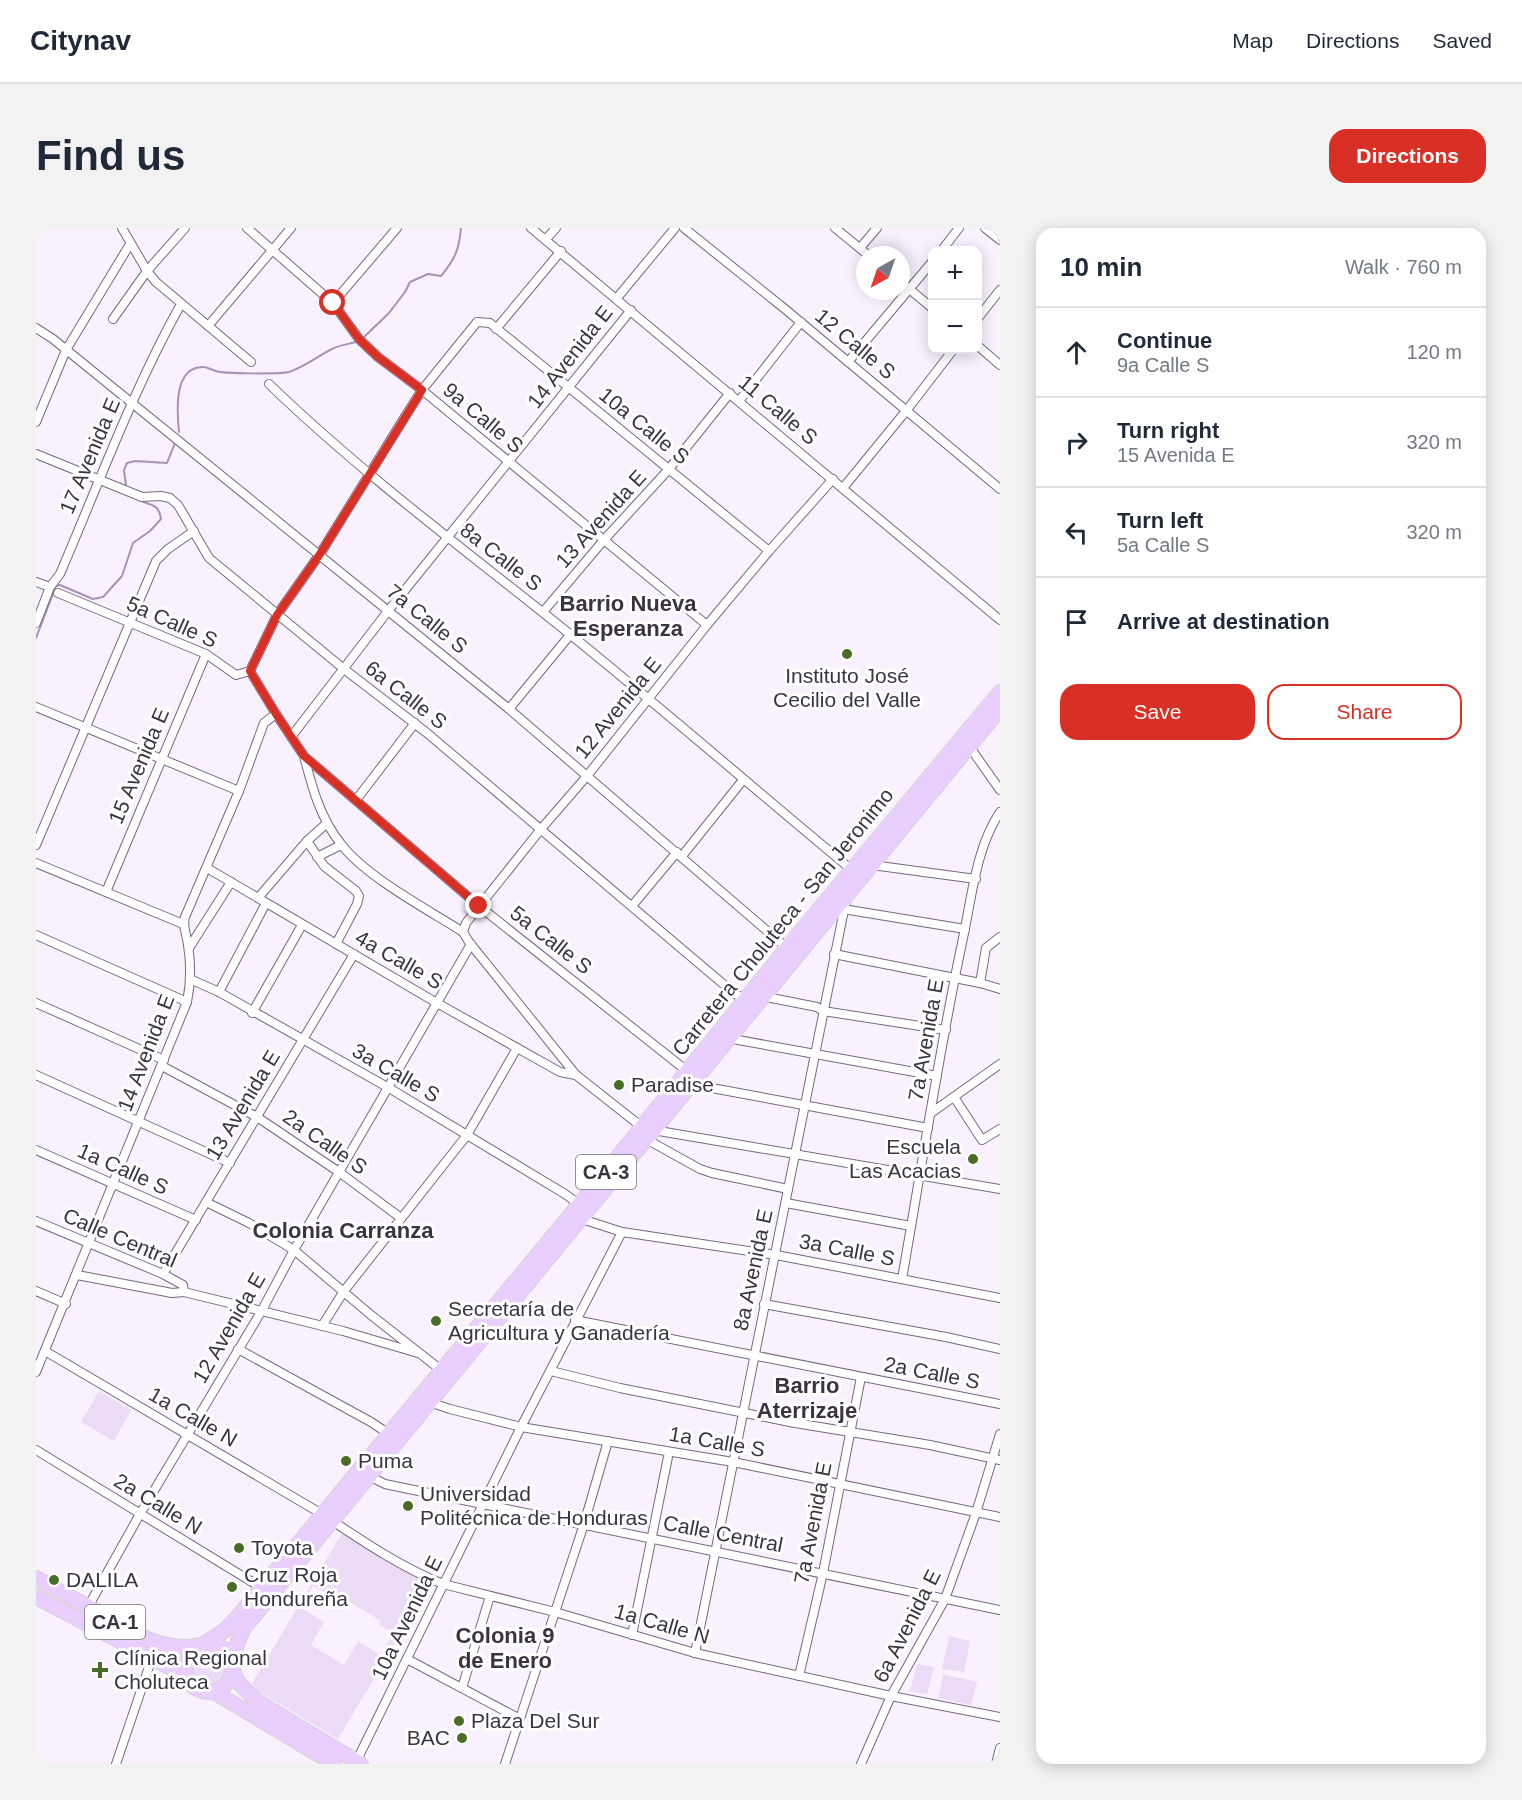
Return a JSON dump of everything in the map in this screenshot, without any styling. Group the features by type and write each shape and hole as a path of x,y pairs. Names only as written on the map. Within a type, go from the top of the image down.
{"highway":[{"name":"Carretera Choluteca - San Jeronimo","path":"364,1473 389,1434 441,1370 647,1132 753,996 787,948 1000,692"},
{"name":"Carretera Choluteca - San Jeronimo","path":"689,1077 727,1038 753,996 847,895 1000,709"},
{"name":"Carretera Choluteca - San Jeronimo","path":"202,1645 224,1631 235,1620 429,1402 580,1212"},
{"name":"Carretera Choluteca - San Jeronimo","path":"233,1666 238,1641 244,1628 327,1517"},
{"name":"CA-1","path":"36,1578 145,1638 162,1645 219,1646 225,1650 238,1682 257,1701 357,1763"},
{"name":"CA-1","path":"36,1597 186,1676 189,1682 200,1691 214,1692 334,1764"},
{"path":"186,1676 185,1662 188,1655 202,1645"},
{"path":"214,1692 227,1684 233,1666"}],"street":[{"path":"122,228 147,272 181,304 251,362"},
{"path":"113,319 147,272 185,228"},
{"name":"9a Calle S","path":"247,228 333,303 365,345 378,357 422,390 603,542 707,625"},
{"path":"208,326 291,228"},
{"path":"333,303 397,228"},
{"name":"11 Calle S","path":"531,228 1000,620"},
{"path":"546,239 556,228"},
{"path":"617,298 675,228"},
{"name":"12 Calle S","path":"684,228 801,322 1000,489"},
{"path":"835,228 858,246"},
{"path":"862,246 877,228"},
{"path":"945,246 959,228"},
{"path":"985,228 1000,240"},
{"path":"36,422 66,350 130,244"},
{"path":"250,671 277,615 320,554 422,390 477,322 490,323 496,329 561,251"},
{"path":"928,268 910,290 928,304"},
{"path":"982,313 1000,290"},
{"path":"848,362 901,300"},
{"name":"17 Avenida E","path":"36,623 50,587 60,574 155,351 181,304"},
{"name":"14 Avenida E","path":"291,737 388,611 631,310"},
{"path":"739,401 801,322"},
{"name":"7a Calle S","path":"36,328 320,554 509,709 787,948"},
{"name":"10a Calle S","path":"496,329 769,551"},
{"path":"982,349 1000,365"},
{"path":"843,488 950,354"},
{"name":"8a Calle S","path":"269,384 315,428 448,539 543,612 852,870"},
{"name":"13 Avenida E","path":"543,612 669,469 730,393"},
{"name":"6a Calle S","path":"36,454 142,497 170,498 178,505 209,558 344,669 415,723 735,994 753,996"},
{"name":"12 Avenida E","path":"465,927 479,906 587,776 707,625 832,479"},
{"path":"36,845 156,561 168,549 194,531"},
{"path":"36,582 50,587"},
{"name":"5a Calle S","path":"58,593 206,654 236,675 250,671 304,756 479,906 689,1077"},
{"path":"509,709 570,635"},
{"name":"15 Avenida E","path":"106,892 206,654"},
{"path":"36,708 239,791"},
{"path":"36,863 183,924 239,791 264,723 276,714"},
{"path":"356,800 415,723"},
{"path":"969,746 1000,790"},
{"path":"304,756 314,794 327,823 341,845 356,860 390,886 465,927"},
{"path":"632,906 743,780"},
{"name":"7a Avenida E","path":"902,1278 965,928 981,855 991,825 1000,812"},
{"path":"258,898 307,841 327,823"},
{"path":"307,841 317,857 359,896 336,944"},
{"path":"317,857 341,845"},
{"path":"872,865 976,879"},
{"name":"4a Calle S","path":"207,868 517,1048 560,1072 576,1075"},
{"path":"189,948 231,882"},
{"name":"8a Avenida E","path":"695,1653 847,895"},
{"path":"219,992 266,903"},
{"path":"843,909 965,928"},
{"name":"14 Avenida E","path":"36,1372 38,1363 66,1304 187,1002 190,979 189,948 183,924"},
{"path":"252,1013 302,925"},
{"name":"4a Calle S","path":"465,927 471,944 576,1075 647,1132 794,1153 1000,1189"},
{"path":"36,935 187,1002"},
{"path":"980,983 986,948 1000,937"},
{"name":"12 Avenida E","path":"88,1607 140,1514 261,1312 294,1250 471,944"},
{"name":"13 Avenida E","path":"164,1274 354,954"},
{"path":"834,954 1000,989"},
{"name":"3a Calle S","path":"190,979 219,992 252,1013 389,1088 565,1194 594,1224 622,1232 776,1255 1000,1298"},
{"path":"753,996 805,1005 823,1011 946,1030"},
{"name":"2a Calle S","path":"36,1003 163,1063 257,1117 339,1172 400,1218"},
{"path":"727,1038 937,1076"},
{"path":"322,1326 344,1291 467,1135 517,1048"},
{"path":"931,1113 1000,1064"},
{"path":"36,1075 140,1120 230,1163"},
{"path":"689,1077 804,1105 928,1128"},
{"path":"954,1097 982,1140 1000,1129"},
{"path":"647,1132 705,1171 788,1189"},
{"name":"1a Calle S","path":"36,1150 195,1220"},
{"path":"206,1202 249,1223 294,1250 441,1370"},
{"path":"786,1203 911,1226"},
{"name":"Calle Central","path":"36,1221 164,1274 183,1285 184,1292"},
{"name":"10a Avenida E","path":"357,1763 521,1427 622,1232"},
{"name":"Calle Central","path":"77,1275 172,1293 184,1292 322,1326 418,1353"},
{"path":"36,1291 66,1304"},
{"path":"764,1304 1000,1349"},
{"name":"2a Calle S","path":"575,1320 1000,1404"},
{"path":"238,1349 372,1422 389,1434"},
{"name":"1a Calle N","path":"45,1351 327,1517 378,1551 443,1584 555,1612 695,1653 891,1696 1000,1717"},
{"path":"551,1371 620,1388 849,1433 930,1445 997,1459"},
{"name":"7a Avenida E","path":"799,1676 823,1573 861,1377"},
{"name":"1a Calle S","path":"429,1402 521,1427 733,1462 1000,1517"},
{"name":"6a Avenida E","path":"861,1764 891,1696 945,1599 997,1459 1000,1434"},
{"path":"505,1764 609,1441"},
{"name":"2a Calle N","path":"36,1450 262,1588"},
{"path":"632,1635 669,1452"},
{"name":"Calle Central","path":"364,1473 385,1484 1000,1610"},
{"path":"462,1688 490,1596"},
{"path":"116,1764 152,1658"},
{"path":"406,1659 520,1719"},
{"path":"996,1764 1000,1748"}],"shaded area":[{"path":"99,1391 131,1410 114,1441 81,1422"},
{"path":"343,1532 430,1584 338,1739 258,1691 252,1683","holes":["313,1586 337,1600 340,1596 381,1621 379,1624 394,1633 380,1655 358,1641 344,1665 311,1645 324,1622 300,1607"]},
{"path":"949,1636 970,1641 964,1672 942,1669"},
{"path":"213,1647 229,1663 221,1681 217,1684 207,1684 195,1676 192,1667 197,1653"},
{"path":"917,1664 934,1667 927,1694 910,1691"},
{"path":"943,1674 977,1682 971,1705 938,1698"}],"waterway":[{"path":"364,337 389,313 410,282 428,274 441,276 456,254 461,228"},
{"path":"179,432 179,392 186,374 193,369 205,367 214,371 240,373 289,372 334,348 356,342"},
{"path":"126,485 124,470 127,463 135,461 167,463 175,443"},
{"path":"36,638 56,586 60,585 93,599 103,597 122,576 133,543 150,531 161,519 156,507 137,499"}],"place":[{"name":"Instituto José Cecilio del Valle","path":"847,654"},
{"name":"Paradise","path":"619,1085"},
{"name":"Escuela Las Acacias","path":"973,1159"},
{"name":"Secretaría de Agricultura y Ganadería","path":"436,1321"},
{"name":"Puma","path":"346,1461"},
{"name":"Universidad Politécnica de Honduras","path":"408,1506"},
{"name":"Toyota","path":"239,1548"},
{"name":"DALILA","path":"54,1580"},
{"name":"Cruz Roja Hondureña","path":"232,1587"},
{"name":"Clínica Regional Choluteca","path":"100,1670"},
{"name":"Plaza Del Sur","path":"459,1721"},
{"name":"BAC","path":"462,1738"}],"district":[{"name":"Barrio Nueva Esperanza","path":"628,616"},
{"name":"Colonia Carranza","path":"343,1230"},
{"name":"Barrio Aterrizaje","path":"807,1398"},
{"name":"Colonia 9 de Enero","path":"505,1648"}],"route":[{"path":"333,303 359,339 378,357 422,390 320,554 277,615 250,671 304,756 479,906"}]}
